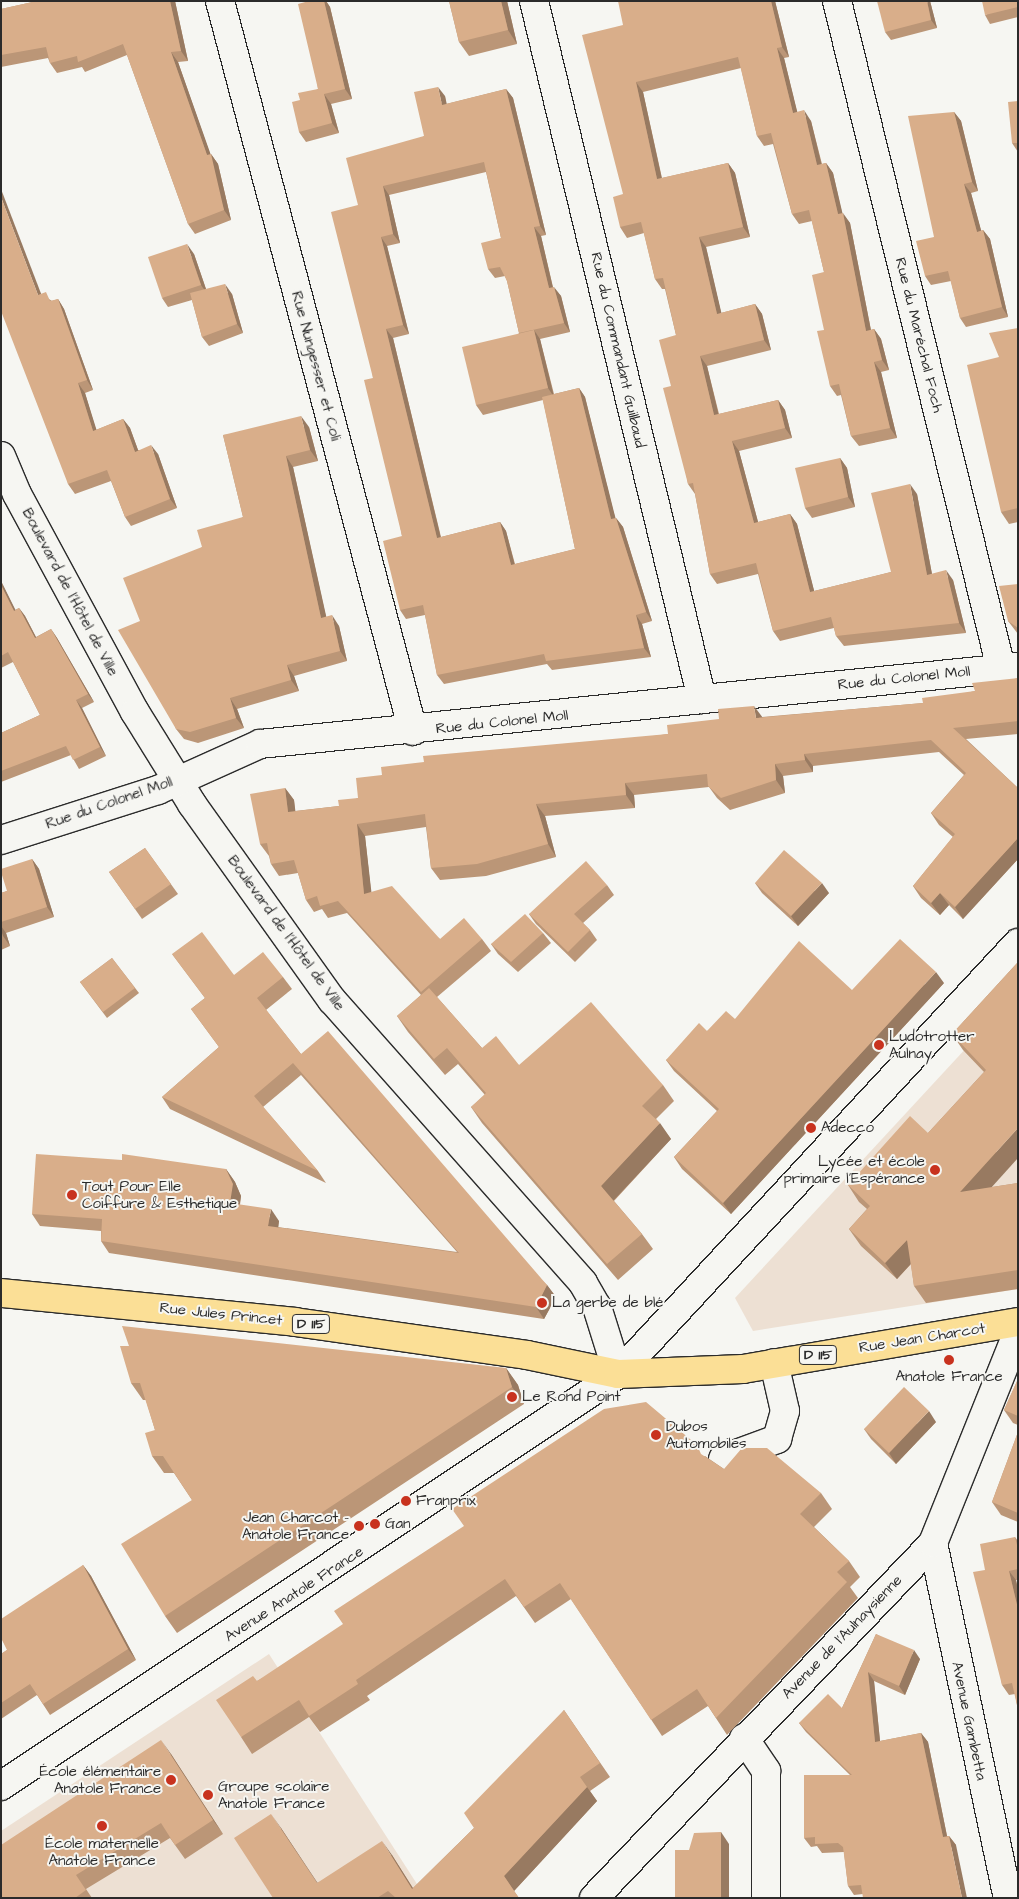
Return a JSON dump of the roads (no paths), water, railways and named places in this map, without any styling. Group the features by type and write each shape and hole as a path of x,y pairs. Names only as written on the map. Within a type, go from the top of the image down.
{"main road":[{"name":"Rue Jules Princet","path":"1,1293 295,1322 527,1355 618,1374"},
{"name":"Rue Jean Charcot","path":"618,1374 743,1369 1018,1322"}],"street":[{"name":"Rue Nungesser et Coli","path":"220,1 413,731"},
{"name":"Rue du Commandant Guilbaud","path":"534,1 702,699"},
{"name":"Rue du Maréchal Foch","path":"837,1 1010,668"},
{"name":"Boulevard de l'Hôtel de Ville","path":"1,456 17,494 176,780 332,1000 583,1283 597,1307 618,1374"},
{"name":"Rue du Colonel Moll","path":"1,840 176,780 260,744 413,731 1010,668"},
{"name":"Avenue Anatole France","path":"1,1786 618,1374 1018,943"},
{"name":"Avenue de l'Aulnaysienne","path":"594,1898 744,1738 933,1543 1018,1332"},
{"path":"723,1459 777,1440 785,1411 774,1363"},
{"name":"Avenue Gambetta","path":"933,1543 1008,1898"},
{"path":"744,1738 766,1771 766,1898"}],"place":[{"name":"Ludotrotter Aulnay","path":"879,1045"},
{"name":"Adecco","path":"811,1128"},
{"name":"Lycée et école primaire l'Espérance","path":"935,1170"},
{"name":"Tout Pour Elle Coiffure & Esthetique","path":"72,1195"},
{"name":"La gerbe de blé","path":"542,1303"},
{"name":"Anatole France","path":"949,1360"},
{"name":"Le Rond Point","path":"512,1397"},
{"name":"Dubos Automobiles","path":"656,1435"},
{"name":"Franprix","path":"406,1501"},
{"name":"Gan","path":"375,1524"},
{"name":"Jean Charcot - Anatole France","path":"359,1526"},
{"name":"École élémentaire Anatole France","path":"171,1780"},
{"name":"Groupe scolaire Anatole France","path":"208,1795"},
{"name":"École maternelle Anatole France","path":"102,1826"}]}
